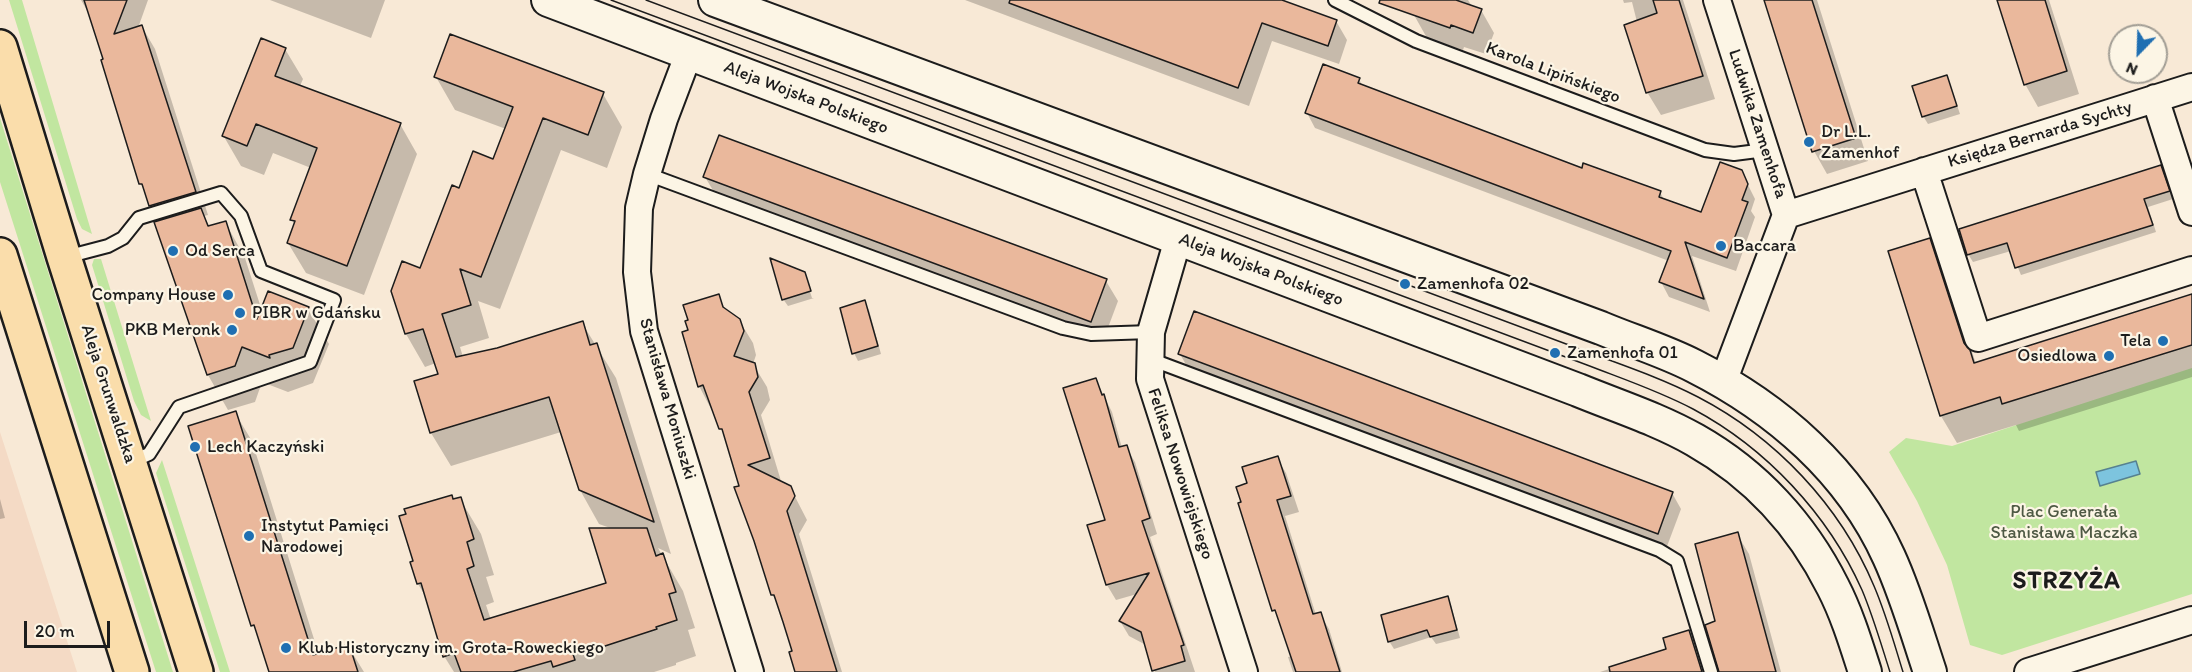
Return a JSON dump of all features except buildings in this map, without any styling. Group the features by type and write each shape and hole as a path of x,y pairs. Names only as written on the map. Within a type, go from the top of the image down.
{"main road":[{"name":"Aleja Grunwaldzka","path":"0,47 196,672"},
{"path":"0,255 132,672"}],"street":[{"name":"Aleja Wojska Polskiego","path":"548,0 1660,422 1695,440 1740,470 1773,500 1791,521 1834,588 1865,672"},
{"path":"715,0 1601,328 1694,365 1761,406 1808,444 1836,473 1865,513 1888,555 1930,672"},
{"name":"Ludwika Zamenhofa","path":"1717,0 1786,215 1723,382"},
{"name":"Stanisława Moniuszki","path":"689,53 664,119 647,174 639,208 637,272 644,332 750,672"},
{"name":"Księdza Bernarda Sychty","path":"1786,215 2192,87"},
{"name":"Księdza Bernarda Sychty","path":"2155,98 2192,212"},
{"name":"Księdza Bernarda Sychty","path":"1924,171 1978,338 2192,270"},
{"name":"Feliksa Nowowiejskiego","path":"1178,239 1151,332 1150,379 1244,672"},
{"path":"2028,672 2192,620"}],"lane":[{"name":"Karola Lipińskiego","path":"1335,0 1416,41 1705,150 1734,154 1765,150"},
{"path":"647,174 1063,328 1091,334 1151,332"},
{"path":"64,257 108,246 123,238 139,218 221,193 241,216 261,271 334,300 310,362 178,407 149,454 130,463"},
{"path":"1150,359 1659,550 1677,561 1711,672"}],"shaded area":[{"path":"0,432 77,672 0,672"}],"green space":[{"path":"9,0 22,0 92,234 82,229 77,219"},
{"path":"0,118 173,672 156,672 0,182"},
{"path":"94,259 101,259 151,421 141,415 134,401 92,265"},
{"name":"Plac Generała Stanisława Maczka","path":"2192,368 2192,594 2002,655 1970,645 1947,565 1917,501 1889,452 1906,438 1952,446"},
{"path":"162,460 230,672 220,672 156,473"}],"water":[{"path":"2136,461 2140,474 2100,486 2096,472"}],"tram line":[{"path":"611,0 1587,365 1693,409 1720,425 1770,463 1813,510 1832,535 1862,590 1890,672"},
{"path":"646,0 1626,366 1698,397 1726,413 1779,453 1824,501 1860,556 1874,586 1903,672"}],"place":[{"name":"Dr L.L. Zamenhof","path":"1809,142"},
{"name":"Baccara","path":"1721,246"},
{"name":"Od Serca","path":"173,251"},
{"name":"Zamenhofa 02","path":"1405,284"},
{"name":"Company House","path":"228,295"},
{"name":"PIBR w Gdańsku","path":"240,313"},
{"name":"PKB Meronk","path":"232,330"},
{"name":"Tela","path":"2163,341"},
{"name":"Zamenhofa 01","path":"1555,353"},
{"name":"Osiedlowa","path":"2109,356"},
{"name":"Lech Kaczyński","path":"195,447"},
{"name":"Instytut Pamięci Narodowej","path":"249,536"},
{"name":"Klub Historyczny im. Grota-Roweckiego","path":"286,648"}],"district":[{"name":"STRZYŻA","path":"2067,582"}]}
